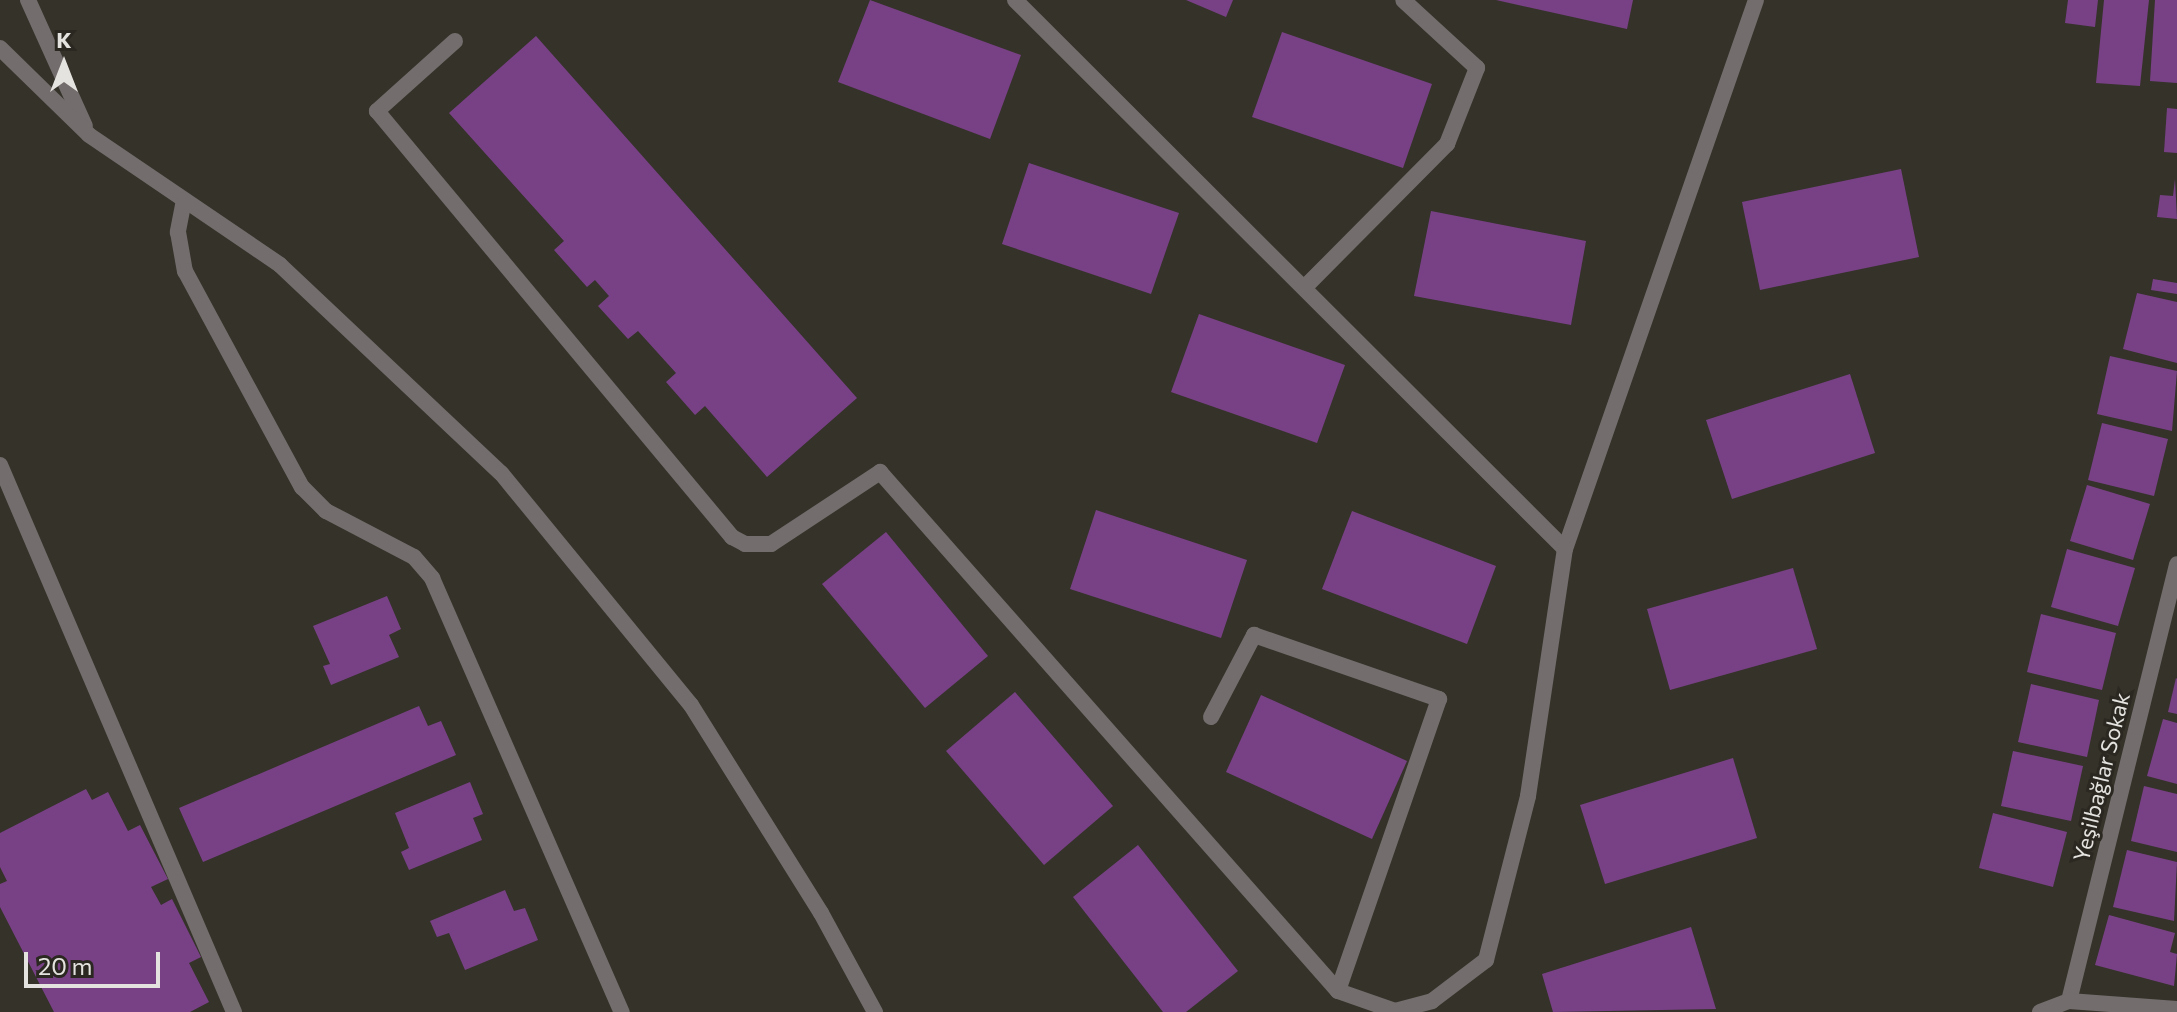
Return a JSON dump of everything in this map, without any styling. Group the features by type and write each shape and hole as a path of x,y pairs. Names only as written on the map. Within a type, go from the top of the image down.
{"street":[{"path":"28,0 89,135"},
{"path":"1015,0 1565,549"},
{"path":"1305,287 1447,144 1477,68 1403,0"},
{"path":"455,41 377,111 732,537 745,544 771,544 880,472 1338,991 1395,1011 1432,1001 1486,960 1528,796 1565,549 1756,0"},
{"path":"0,48 89,135 280,265 501,473 691,705 821,913 875,1012"},
{"path":"184,200 178,232 185,271 302,487 326,511 414,557 432,578 622,1012"},
{"path":"0,465 234,1012"},
{"name":"Yeşilbağlar Sokak","path":"2069,1001 2177,564"},
{"path":"1211,717 1254,635 1439,699 1338,991"},
{"path":"2040,1012 2069,1001 2158,1010 2177,1009"}],"building":[{"path":"870,0 1021,55 990,139 838,82"},
{"path":"1186,0 1233,0 1226,17"},
{"path":"1496,0 1633,0 1627,29"},
{"path":"2068,0 2098,0 2095,27 2065,23"},
{"path":"2104,0 2149,0 2140,86 2096,83"},
{"path":"2155,0 2177,0 2177,83 2150,81"},
{"path":"1282,32 1432,84 1403,168 1252,117"},
{"path":"536,36 857,398 767,477 705,406 695,415 666,382 676,373 638,331 628,339 598,306 609,296 595,280 587,287 554,250 564,241 449,113"},
{"path":"2167,108 2177,109 2177,153 2164,152"},
{"path":"1029,163 1179,213 1151,294 1002,244"},
{"path":"1901,169 1919,257 1760,290 1742,202"},
{"path":"2175,179 2177,219 2157,217 2160,195 2173,196"},
{"path":"1431,211 1586,241 1571,325 1414,296"},
{"path":"2153,279 2177,283 2177,294 2151,290"},
{"path":"2137,293 2177,302 2177,363 2123,349"},
{"path":"1199,314 1345,365 1317,443 1171,392"},
{"path":"2110,356 2177,371 2172,431 2097,414"},
{"path":"1850,374 1875,453 1732,499 1706,420"},
{"path":"2102,423 2168,439 2154,496 2088,480"},
{"path":"2087,485 2150,504 2133,560 2070,541"},
{"path":"1096,510 1247,560 1221,638 1070,589"},
{"path":"1352,511 1496,566 1467,644 1322,589"},
{"path":"886,532 988,656 925,708 822,584"},
{"path":"2067,549 2135,568 2118,626 2051,607"},
{"path":"1793,568 1817,649 1670,690 1647,609"},
{"path":"387,596 401,629 389,635 399,657 331,685 323,666 330,664 313,626"},
{"path":"2041,614 2116,633 2102,690 2027,672"},
{"path":"2177,679 2177,714 2168,712"},
{"path":"2031,684 2099,700 2087,757 2018,742"},
{"path":"1015,692 1113,806 1044,865 946,751"},
{"path":"1261,695 1407,761 1372,839 1226,772"},
{"path":"419,706 428,726 441,721 456,755 203,862 179,808"},
{"path":"2163,719 2177,723 2177,784 2147,776"},
{"path":"2013,751 2083,766 2071,821 2001,806"},
{"path":"1733,758 1757,838 1605,884 1580,805"},
{"path":"470,782 483,814 473,818 482,840 409,870 401,852 409,848 395,813"},
{"path":"2144,786 2177,794 2177,852 2131,841"},
{"path":"86,789 92,800 108,792 128,831 140,825 168,879 151,887 161,905 172,899 201,957 189,963 209,1002 190,1012 54,1012 0,907 0,884 7,881 0,867 0,833"},
{"path":"1993,813 2067,832 2053,887 1979,868"},
{"path":"1138,845 1238,971 1186,1012 1163,1012 1073,897"},
{"path":"2127,850 2177,862 2174,921 2113,907"},
{"path":"505,890 514,911 525,908 538,940 465,970 449,933 437,937 430,921"},
{"path":"2109,915 2175,933 2170,952 2177,954 2174,986 2095,965"},
{"path":"1691,927 1716,1009 1553,1012 1542,974"}]}
